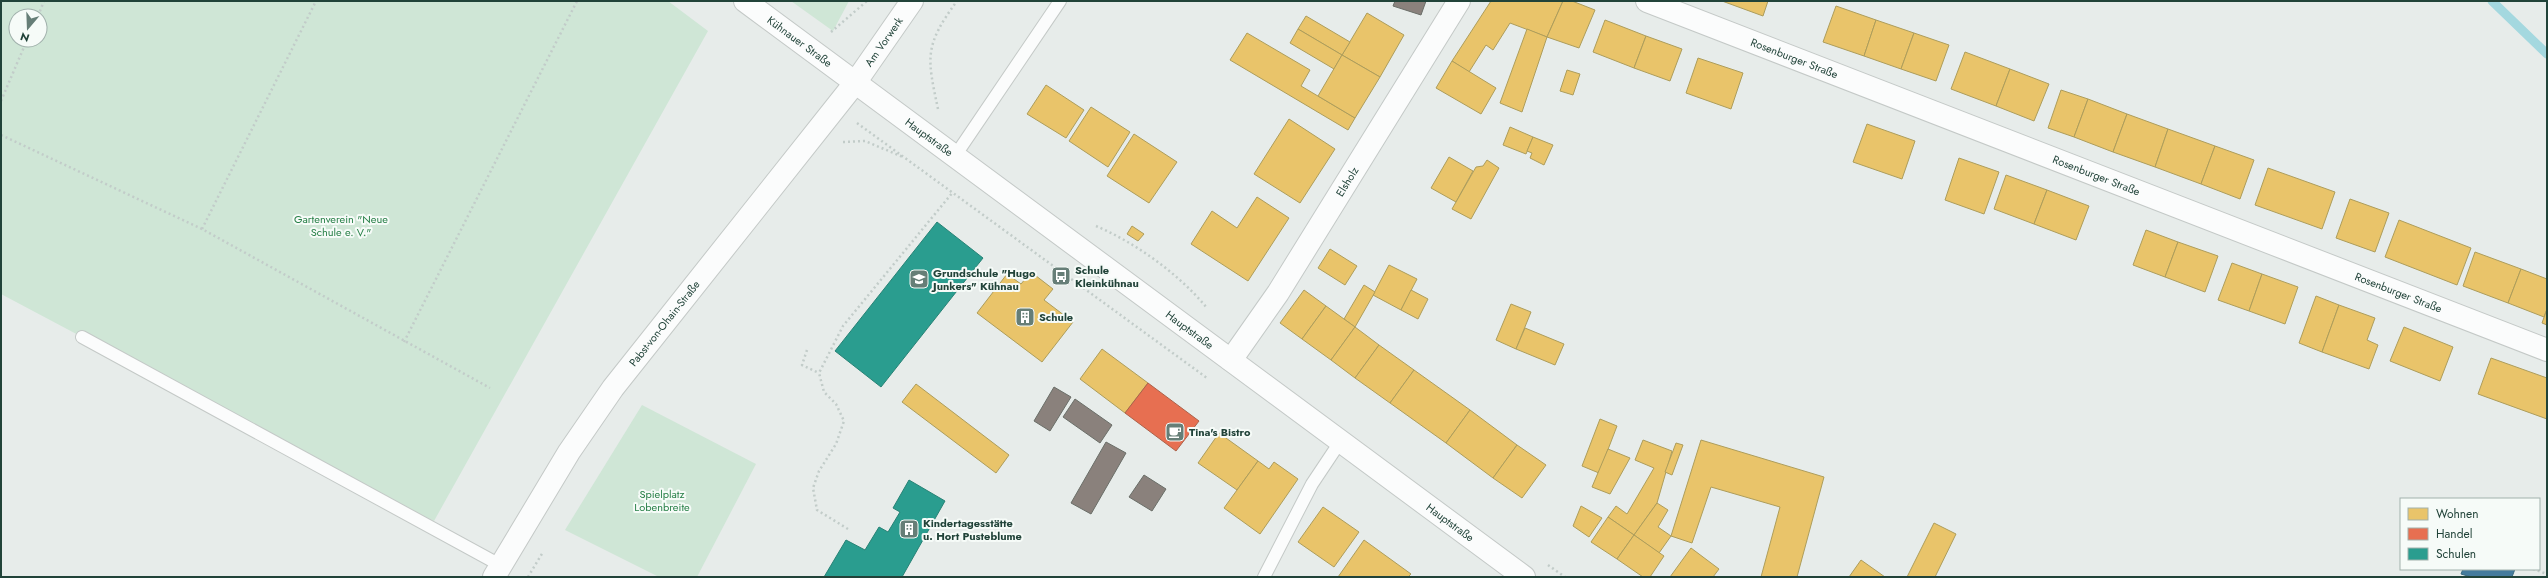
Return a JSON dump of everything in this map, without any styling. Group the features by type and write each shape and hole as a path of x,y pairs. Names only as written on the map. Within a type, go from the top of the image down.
{"street":[{"name":"Kühnauer Straße","path":"745,1 855,83"},
{"name":"Am Vorwerk","path":"855,83 912,1"},
{"name":"Elsholz","path":"1231,360 1278,292 1459,1"},
{"name":"Rosenburger Straße","path":"1647,1 2547,350"},
{"name":"Hauptstraße","path":"855,83 1524,577"},
{"name":"Pabst-von-Ohain-Straße","path":"497,571 570,452 613,388 696,280 855,83"}],"lane":[{"path":"955,156 1060,1"},
{"path":"82,337 497,571"},
{"path":"1264,577 1312,484 1340,442"}],"path":[{"path":"202,230 316,1"},
{"path":"404,342 577,1"},
{"path":"810,50 867,1"},
{"path":"938,109 929,66 932,46 939,26 957,1"},
{"path":"1,101 24,48"},
{"path":"1,135 202,230 490,388"},
{"path":"836,143 865,141 909,159"},
{"path":"848,530 817,510 813,488 819,471 836,444 844,421 836,404 824,392 819,373 843,326 953,192"},
{"path":"1093,224 1113,233 1154,261 1195,293 1212,313"},
{"path":"807,350 802,365 819,373"},
{"path":"528,577 544,550"},
{"path":"2536,570 2547,574"}],"green space":[{"name":"Gartenverein \"Neue Schule e. V.\"","path":"1,1 668,1 708,31 434,521 287,454 82,337 1,294"},
{"path":"791,1 849,1 833,31"},
{"name":"Spielplatz Lobenbreite","path":"642,405 756,464 697,577 659,577 565,530"}],"building: Wohnen":[{"path":"1491,1 1563,1 1547,37 1510,23 1493,50 1486,45 1469,72 1452,61"},
{"path":"1563,1 1572,1 1595,10 1579,48 1547,37"},
{"path":"1722,1 1768,1 1763,16"},
{"path":"1836,6 1876,20 1864,56 1823,42"},
{"path":"1367,13 1404,35 1380,77 1342,55"},
{"path":"1306,16 1350,42 1342,55 1298,29"},
{"path":"1605,20 1646,36 1634,68 1593,52"},
{"path":"1876,20 1914,33 1901,69 1864,56"},
{"path":"1298,29 1342,55 1334,69 1290,43"},
{"path":"1527,29 1547,37 1522,112 1500,103"},
{"path":"1247,33 1310,70 1301,86 1355,118 1348,130 1230,60"},
{"path":"1914,33 1949,45 1936,81 1901,69"},
{"path":"1646,36 1682,49 1670,81 1634,68"},
{"path":"1965,52 2010,69 1996,106 1951,89"},
{"path":"1342,55 1380,77 1355,118 1318,96"},
{"path":"1698,58 1743,73 1731,109 1686,93"},
{"path":"1452,61 1496,88 1481,114 1436,88"},
{"path":"2010,69 2049,84 2034,121 1996,106"},
{"path":"1567,70 1580,74 1573,95 1560,91"},
{"path":"1046,85 1084,110 1066,138 1027,114"},
{"path":"2061,90 2088,99 2074,137 2048,128"},
{"path":"2088,99 2127,114 2113,152 2074,137"},
{"path":"1091,107 1130,132 1108,167 1069,141"},
{"path":"2127,114 2168,129 2155,167 2113,152"},
{"path":"1289,119 1335,149 1300,203 1254,174"},
{"path":"1867,124 1915,141 1902,179 1853,162"},
{"path":"1510,127 1533,137 1526,154 1503,145"},
{"path":"2168,129 2215,146 2201,184 2155,167"},
{"path":"1134,134 1177,162 1149,203 1107,176"},
{"path":"1533,137 1553,145 1544,165 1530,158 1532,153 1527,151"},
{"path":"2215,146 2254,160 2240,199 2201,184"},
{"path":"1449,157 1473,171 1456,202 1431,188"},
{"path":"1959,158 1999,172 1984,214 1945,200"},
{"path":"1487,160 1499,168 1471,219 1452,209 1476,167 1483,166"},
{"path":"2268,168 2335,192 2322,229 2255,205"},
{"path":"2006,175 2047,190 2034,224 1994,209"},
{"path":"2047,190 2089,206 2076,240 2034,224"},
{"path":"1257,197 1289,218 1248,281 1191,244 1212,211 1237,228"},
{"path":"2350,199 2389,213 2375,252 2336,238"},
{"path":"2399,220 2471,248 2457,285 2385,257"},
{"path":"1132,226 1144,234 1138,241 1127,234"},
{"path":"2146,230 2178,242 2165,277 2133,265"},
{"path":"2178,242 2218,256 2205,292 2165,277"},
{"path":"1330,249 1357,266 1345,285 1318,268"},
{"path":"2475,252 2521,269 2508,303 2463,286"},
{"path":"2232,263 2262,274 2249,311 2218,300"},
{"path":"1389,265 1417,279 1401,310 1373,295"},
{"path":"2521,269 2547,279 2547,309 2544,317 2508,303"},
{"name":"Schule","path":"1031,272 1053,289 1044,300 1073,322 1042,362 977,313 1007,274 1021,284"},
{"path":"2262,274 2298,287 2285,324 2249,311"},
{"path":"1364,285 1375,292 1355,327 1344,319"},
{"path":"1304,290 1326,306 1302,339 1280,323"},
{"path":"1411,290 1428,299 1418,319 1401,310"},
{"path":"2316,296 2339,305 2322,352 2299,343"},
{"path":"1511,304 1531,312 1516,349 1496,340"},
{"path":"2339,305 2375,318 2367,340 2378,345 2369,369 2322,352"},
{"path":"1326,306 1355,327 1331,360 1302,339"},
{"path":"2547,309 2547,325 2542,323"},
{"path":"1355,327 1379,345 1355,378 1331,360"},
{"path":"2404,327 2453,347 2440,381 2390,361"},
{"path":"1525,328 1564,344 1555,365 1516,349"},
{"path":"1379,345 1414,370 1390,403 1355,378"},
{"path":"1102,349 1148,383 1125,413 1080,379"},
{"path":"2491,358 2547,378 2547,419 2478,394"},
{"path":"1414,370 1470,410 1446,443 1390,403"},
{"path":"916,384 1009,455 996,473 902,402"},
{"path":"1470,410 1517,445 1493,478 1446,443"},
{"path":"1600,419 1617,426 1599,473 1582,466"},
{"path":"1219,433 1258,461 1237,490 1198,463"},
{"path":"1643,440 1672,451 1657,503 1634,535 1608,517 1616,506 1627,514 1654,468 1635,460"},
{"path":"1701,440 1824,477 1797,577 1761,577 1780,507 1711,487 1692,543 1671,536"},
{"path":"1676,443 1683,445 1672,475 1665,472"},
{"path":"1517,445 1546,465 1522,498 1493,478"},
{"path":"1608,449 1630,458 1610,494 1592,487"},
{"path":"1258,461 1269,469 1274,462 1298,479 1260,534 1224,508"},
{"path":"1657,503 1668,510 1658,527 1671,536 1659,553 1634,535"},
{"path":"1581,506 1602,518 1589,537 1573,526"},
{"path":"1323,507 1359,532 1334,567 1298,542"},
{"path":"1608,517 1634,535 1617,559 1591,542"},
{"path":"1934,523 1956,534 1935,577 1907,577"},
{"path":"1634,535 1664,556 1650,577 1643,577 1617,559"},
{"path":"1364,540 1411,574 1408,577 1338,577"},
{"path":"1691,548 1719,569 1713,577 1670,577"},
{"path":"1861,560 1885,577 1849,577"}],"building: Handel":[{"path":"1148,383 1199,421 1176,451 1125,413"}],"building: Schulen":[{"path":"937,222 983,258 881,387 835,351"},
{"name":"Kindertagesstätte u. Hort Pusteblume","path":"909,480 945,501 902,577 824,577 846,540 865,550 879,527 888,532 900,512 893,508"}],"building: Öffentlich":[{"path":"2463,570 2515,570 2512,577 2471,577 2461,574"}],"building: Industrie":[{"path":"1395,1 1426,1 1421,15 1393,6"},
{"path":"1054,387 1071,397 1050,431 1034,421"},
{"path":"1075,399 1112,425 1100,443 1063,417"},
{"path":"1106,442 1126,453 1091,514 1071,503"},
{"path":"1144,475 1166,489 1152,511 1129,497"}],"waterway":[{"path":"2492,1 2547,54"}],"place":[{"name":"Schule Kleinkühnau","path":"1061,276"},
{"name":"Grundschule \"Hugo Junkers\" Kühnau","path":"919,279"},
{"name":"Schule","path":"1025,317"},
{"name":"Tina's Bistro","path":"1175,432"},
{"name":"Kindertagesstätte u. Hort Pusteblume","path":"909,529"}]}
